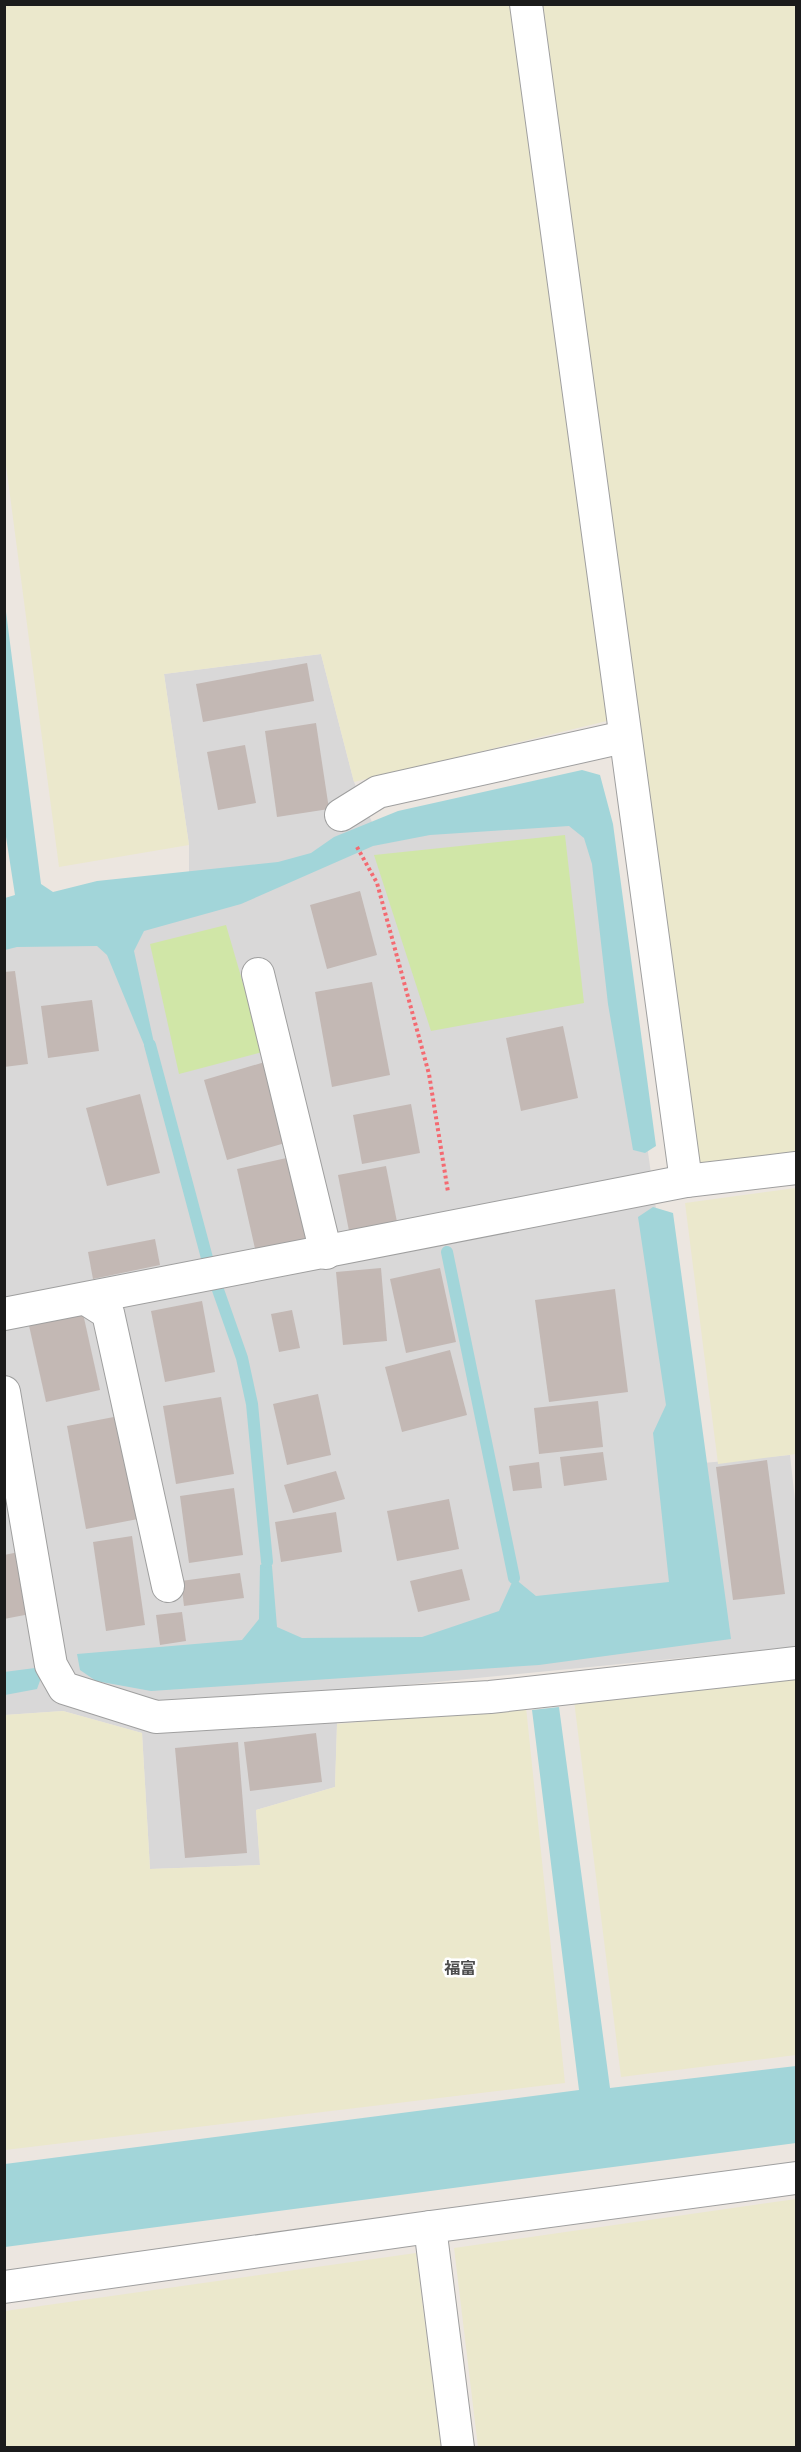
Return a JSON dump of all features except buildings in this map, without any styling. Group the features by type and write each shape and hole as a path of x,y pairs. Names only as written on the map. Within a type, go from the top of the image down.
{"street":[{"path":"525,4 686,1181"},
{"path":"341,814 378,792 624,737"},
{"path":"258,974 326,1253"},
{"path":"4,1314 686,1181 796,1168"},
{"path":"86,1299 108,1313 168,1586"},
{"path":"4,1392 51,1665 64,1688 156,1717 490,1697 796,1663"},
{"path":"4,2287 796,2178"},
{"path":"430,2228 458,2448"}],"path":[{"path":"362,854 377,883 429,1074 454,1228"}],"shaded area":[{"path":"4,5 511,5 607,721 354,782 321,654 164,674 189,845 59,867 4,450"},
{"path":"543,5 796,5 796,1153 696,1166"},
{"path":"321,654 354,782 376,831 599,805 692,1464 790,1455 796,1509 796,1647 334,1692 337,1725 335,1787 256,1810 260,1865 150,1869 142,1733 63,1711 5,1715 5,933 189,885 189,845 164,674"},
{"path":"796,1188 796,1454 718,1464 685,1203"},
{"path":"796,1676 796,2055 621,2077 574,1701"},
{"path":"526,1707 565,2083 5,2150 5,1715 63,1711 142,1733 150,1869 260,1865 256,1810 335,1787 337,1724"},
{"path":"796,2199 796,2447 478,2447 454,2248"},
{"path":"416,2253 441,2447 5,2447 5,2311"}],"green space":[{"path":"565,835 584,1003 431,1031 374,855"},
{"path":"226,925 263,1052 179,1074 150,944"}],"water":[{"path":"5,604 41,884 53,892 97,881 278,862 311,853 334,837 398,811 582,770 600,775 613,824 656,1146 645,1153 633,1150 608,1004 592,864 584,838 569,826 430,835 373,846 241,904 144,931 134,951 154,1043 145,1047 107,955 97,946 17,947 5,950 5,898 15,895 4,824"},
{"path":"653,1207 673,1213 731,1639 539,1665 151,1691 96,1681 80,1670 77,1654 242,1640 259,1619 260,1565 267,1562 272,1566 277,1627 302,1638 422,1637 499,1611 514,1578 536,1596 669,1582 653,1433 666,1405 638,1217"},
{"path":"35,1668 42,1675 37,1689 5,1695 4,1672"},
{"path":"559,1707 610,2088 796,2066 796,2143 5,2247 5,2164 579,2090 532,1710"}],"waterway":[{"path":"150,1045 207,1258"},
{"path":"447,1252 514,1578"},
{"path":"217,1287 242,1358 252,1404 267,1562"}],"district":[{"name":"福富","path":"460,1968"}]}
